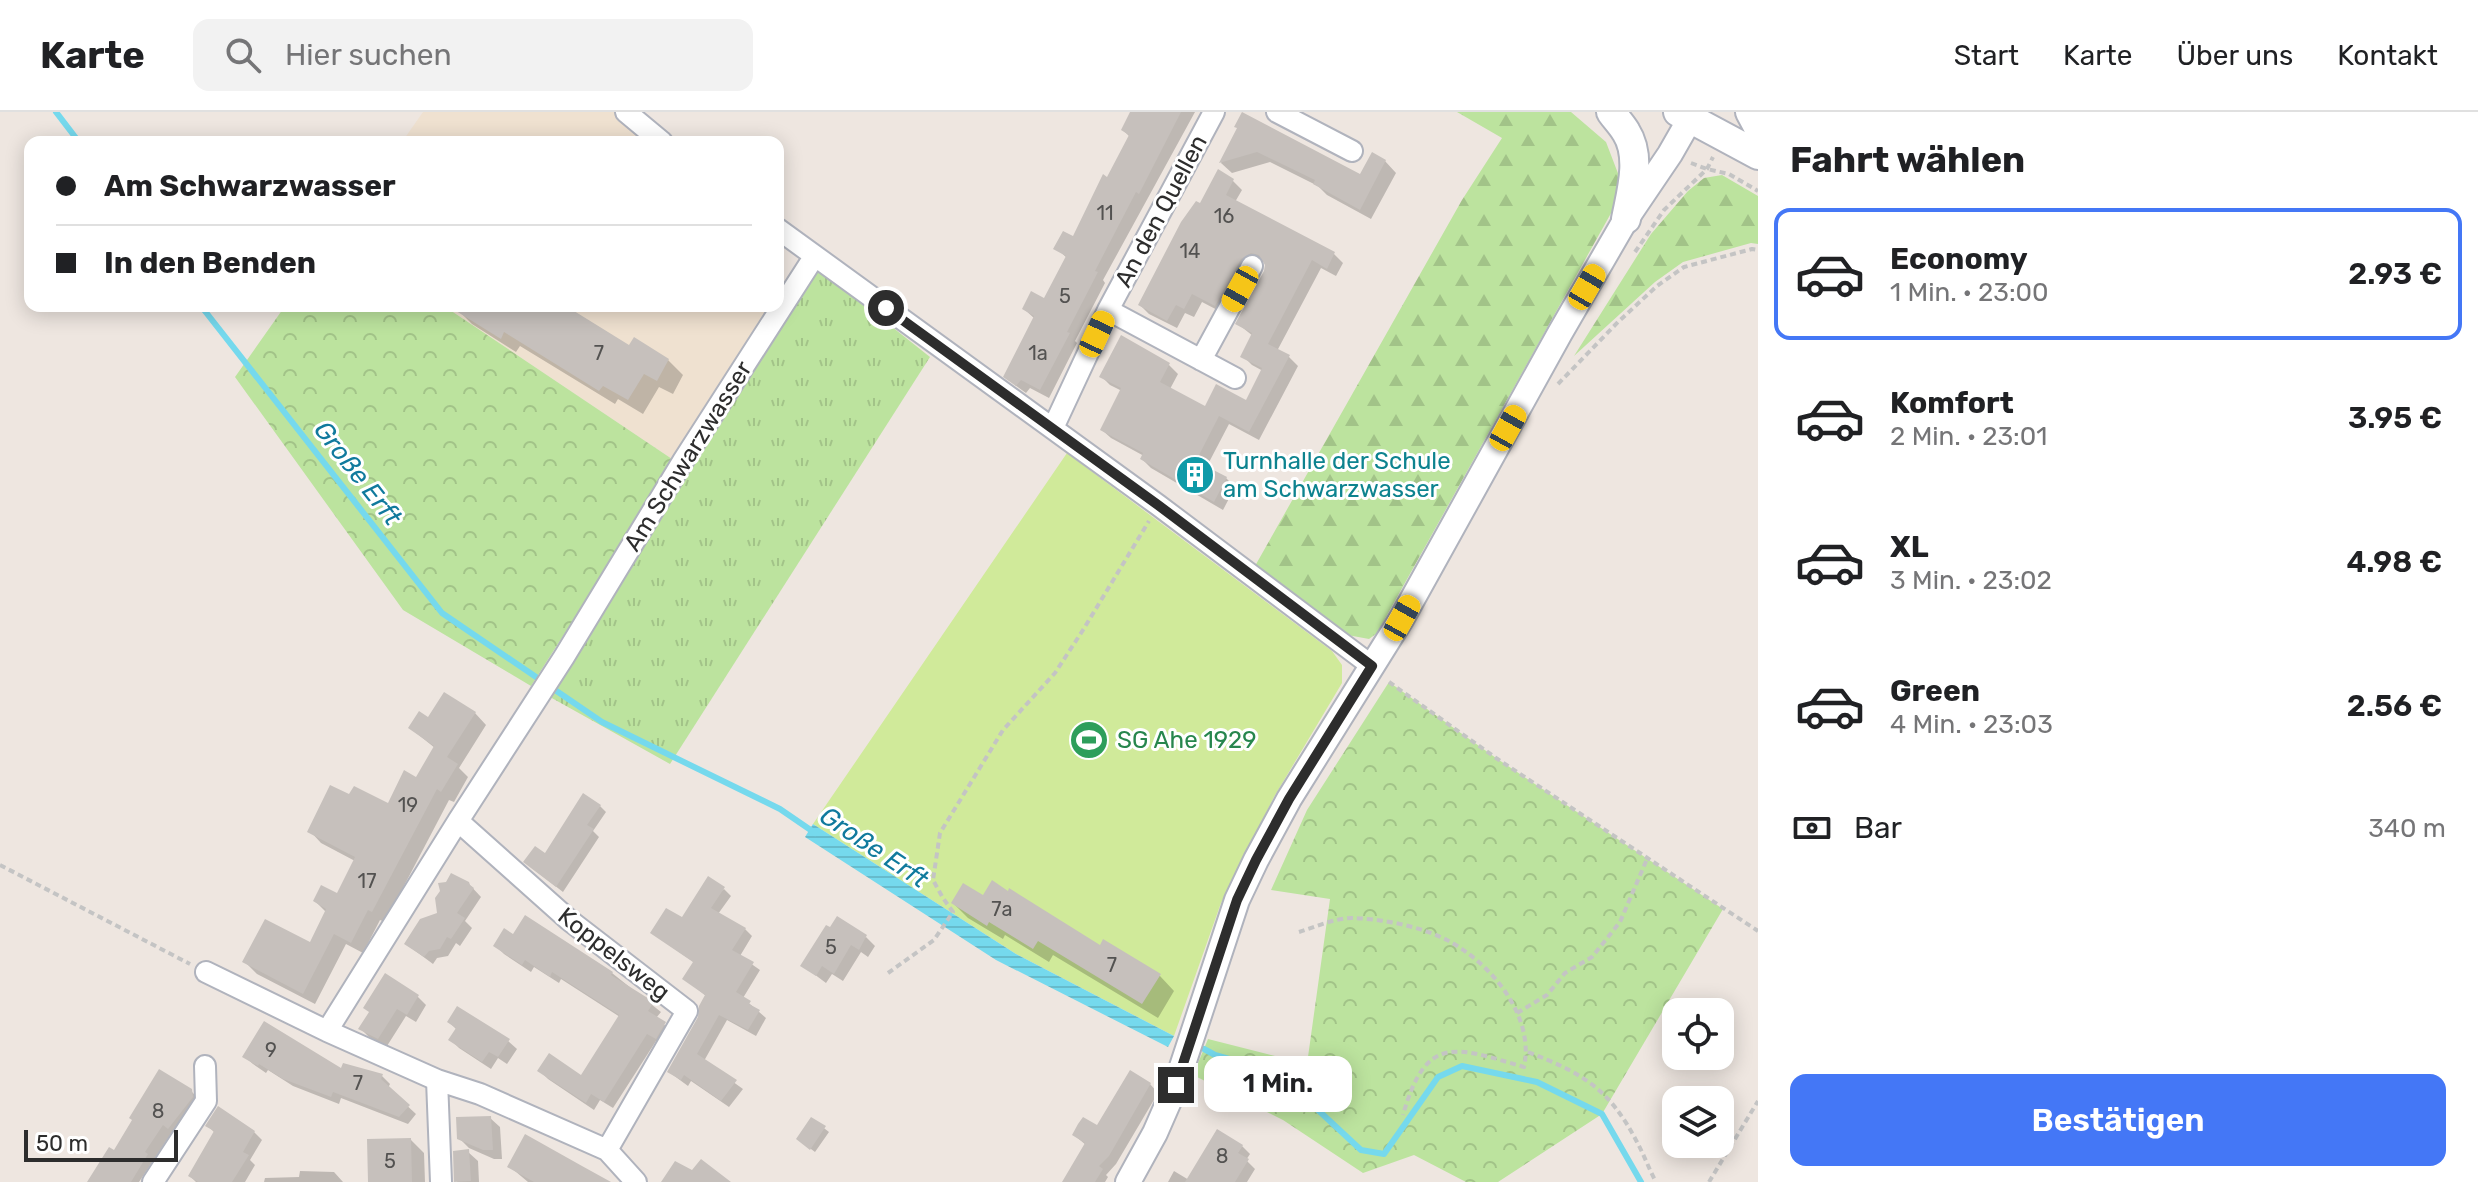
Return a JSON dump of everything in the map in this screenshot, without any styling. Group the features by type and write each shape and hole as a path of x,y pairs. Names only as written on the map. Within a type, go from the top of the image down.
{"main road":[{"path":"1611,112 1628,135 1633,157 1634,177 1626,219"},
{"path":"1750,112 1758,127"},
{"path":"1688,114 1758,155"}],"street":[{"path":"626,112 655,136"},
{"name":"An den Quellen","path":"1053,428 1108,310 1214,112"},
{"path":"1277,112 1352,151"},
{"path":"1128,1182 1155,1133 1176,1085 1237,900 1256,860 1289,799 1402,618 1560,333 1626,219 1670,154 1688,114"},
{"path":"784,234 1158,505 1372,666"},
{"name":"Am Schwarzwasser","path":"784,304 814,257"},
{"path":"1201,360 1252,266"},
{"name":"An den Quellen","path":"1108,310 1235,378"},
{"name":"Am Schwarzwasser","path":"458,821 779,312"},
{"path":"327,1031 458,821"},
{"name":"Koppelsweg","path":"458,821 569,920 687,1011 607,1150"},
{"path":"206,972 437,1080 480,1094 607,1150 636,1182"},
{"path":"153,1182 206,1101 205,1066"},
{"path":"437,1080 441,1182"}],"path":[{"path":"1551,391 1618,322 1657,286 1684,267 1758,250"},
{"path":"888,973 934,940 953,912 933,880 940,833 1003,730 1055,673 1158,505"},
{"path":"1372,666 1381,679 1496,758 1758,931"},
{"path":"1517,1013 1547,995 1565,973 1592,957 1620,922 1647,859"},
{"path":"0,865 206,972"},
{"path":"1299,932 1349,918 1407,925 1448,940 1479,962 1506,992 1522,1025 1528,1052 1524,1067 1454,1050 1432,1058 1416,1077 1403,1115"},
{"path":"1528,1052 1577,1073 1605,1095 1624,1118 1656,1182"},
{"path":"1709,1182 1758,1101"}],"shaded area":[{"path":"423,112 618,112 648,136 406,136"},
{"path":"453,312 770,312 675,461"}],"green space":[{"path":"1457,112 1571,112 1606,142 1619,176 1615,206 1377,633 1369,639 1342,634 1255,566 1462,200 1502,138"},
{"path":"1722,175 1758,196 1758,244 1751,243 1683,262 1655,282 1574,356 1651,234 1688,191 1704,178"},
{"path":"814,265 930,357 670,764 550,697"},
{"path":"281,312 453,312 675,461 531,686 403,610 235,377"},
{"name":"SG Ahe 1929","path":"1067,453 1332,651 1342,665 1342,683 1274,797 1221,903 1174,1036 1016,954 813,824"},
{"path":"1389,682 1496,758 1723,909 1670,998 1662,998 1662,1012 1602,1114 1498,1182 1466,1182 1414,1155 1363,1173 1283,1120 1193,1075 1208,1039 1307,1064 1330,899 1271,890 1307,810"}],"water":[{"path":"813,824 1016,954 1174,1036 1168,1047 996,960 805,837"}],"building":[{"path":"1130,112 1181,112 1095,271 1098,272 1067,332 1070,333 1040,390 1021,380 1016,386 1003,377 1034,316 1022,309 1031,291 1044,298 1066,256 1053,249 1063,231 1073,236 1103,174 1107,177 1129,135 1121,130"},
{"path":"1242,112 1360,174 1372,152 1386,160 1360,210 1313,184 1315,180 1257,152 1219,163"},
{"path":"1218,169 1234,179 1226,195 1335,252 1327,269 1312,260 1268,344 1290,355 1249,432 1219,416 1196,461 1227,477 1214,502 1140,459 1143,453 1100,430 1121,388 1099,377 1121,335 1170,363 1160,382 1205,406 1216,384 1246,400 1262,368 1240,357 1252,333 1235,324 1264,271 1265,265 1259,255 1251,253 1241,259 1215,306 1192,294 1184,309 1176,305 1167,321 1138,305 1181,222 1196,201 1200,203"},
{"path":"458,312 576,312 629,345 634,337 669,359 657,381 644,374 628,400 603,386 599,391 504,332 501,339"},
{"path":"444,692 476,712 447,757 458,764 441,792 437,789 372,912 368,910 351,943 334,934 303,994 242,962 265,919 310,942 326,909 313,901 321,885 337,893 355,857 307,832 330,785 349,794 354,786 388,803 404,770 416,777 434,746 408,728 419,711 428,717"},
{"path":"583,793 601,805 587,825 594,829 556,887 523,862 535,846 545,853"},
{"path":"451,873 474,888 457,913 465,918 451,939 447,937 440,949 429,951 424,957 404,944 420,919 437,913 435,898 440,891 438,883 446,882"},
{"path":"708,876 725,887 711,908 746,928 732,950 754,962 736,992 760,1010 748,1030 719,1015 697,1054 737,1080 721,1101 684,1075 681,1080 667,1072 698,1017 705,995 682,979 693,962 650,933 666,908 682,917"},
{"path":"992,880 1100,945 1103,939 1161,974 1142,1004 1038,941 1033,949 989,922 987,926 951,903 963,883 983,895"},
{"path":"525,915 654,1002 648,1011 666,1022 656,1039 647,1034 604,1102 591,1094 586,1103 537,1071 549,1053 581,1075 619,1015 552,972 550,977 525,960 522,965 493,946 504,928 513,934"},
{"path":"837,916 867,935 859,950 851,945 834,974 822,966 816,976 800,966 826,925 830,927"},
{"path":"385,973 419,995 407,1015 397,1009 378,1039 358,1029 369,1012 363,1008"},
{"path":"457,1006 510,1039 498,1057 489,1052 482,1062 448,1040 456,1028 447,1022"},
{"path":"264,1021 341,1068 343,1063 383,1074 381,1079 410,1105 399,1117 333,1092 331,1097 283,1079 242,1057"},
{"path":"159,1069 192,1089 193,1097 168,1129 163,1125 145,1152 148,1154 131,1182 87,1182 109,1147 114,1150 132,1120 129,1118"},
{"path":"1130,1070 1151,1083 1109,1156 1099,1166 1103,1169 1095,1182 1062,1182 1085,1143 1072,1135 1078,1124 1083,1117 1097,1125"},
{"path":"218,1106 255,1131 243,1152 249,1155 232,1182 198,1182 188,1176 214,1131 205,1126"},
{"path":"491,1116 493,1150 483,1150 457,1139 456,1117"},
{"path":"811,1117 826,1126 810,1150 796,1139"},
{"path":"1217,1129 1243,1145 1238,1153 1249,1159 1235,1182 1185,1182"},
{"path":"525,1134 611,1182 534,1182 507,1167"},
{"path":"411,1138 412,1182 368,1182 367,1139"},
{"path":"469,1149 471,1181 454,1182 453,1151"},
{"path":"701,1159 731,1182 661,1182 675,1161 692,1170"}],"waterway":[{"name":"Große Erft","path":"56,112 74,136"},
{"name":"Große Erft","path":"206,312 442,613 602,722 780,809 815,833"},
{"name":"Große Erft","path":"1204,1049 1257,1067 1304,1097 1361,1150 1384,1154 1438,1077 1462,1066 1537,1082 1602,1114 1641,1182"}],"place":[{"name":"Turnhalle der Schule am Schwarzwasser","path":"1195,475"},
{"name":"SG Ahe 1929","path":"1089,740"}],"route":[{"path":"886,308 1158,505 1372,666 1289,799 1237,900 1176,1085"}]}
